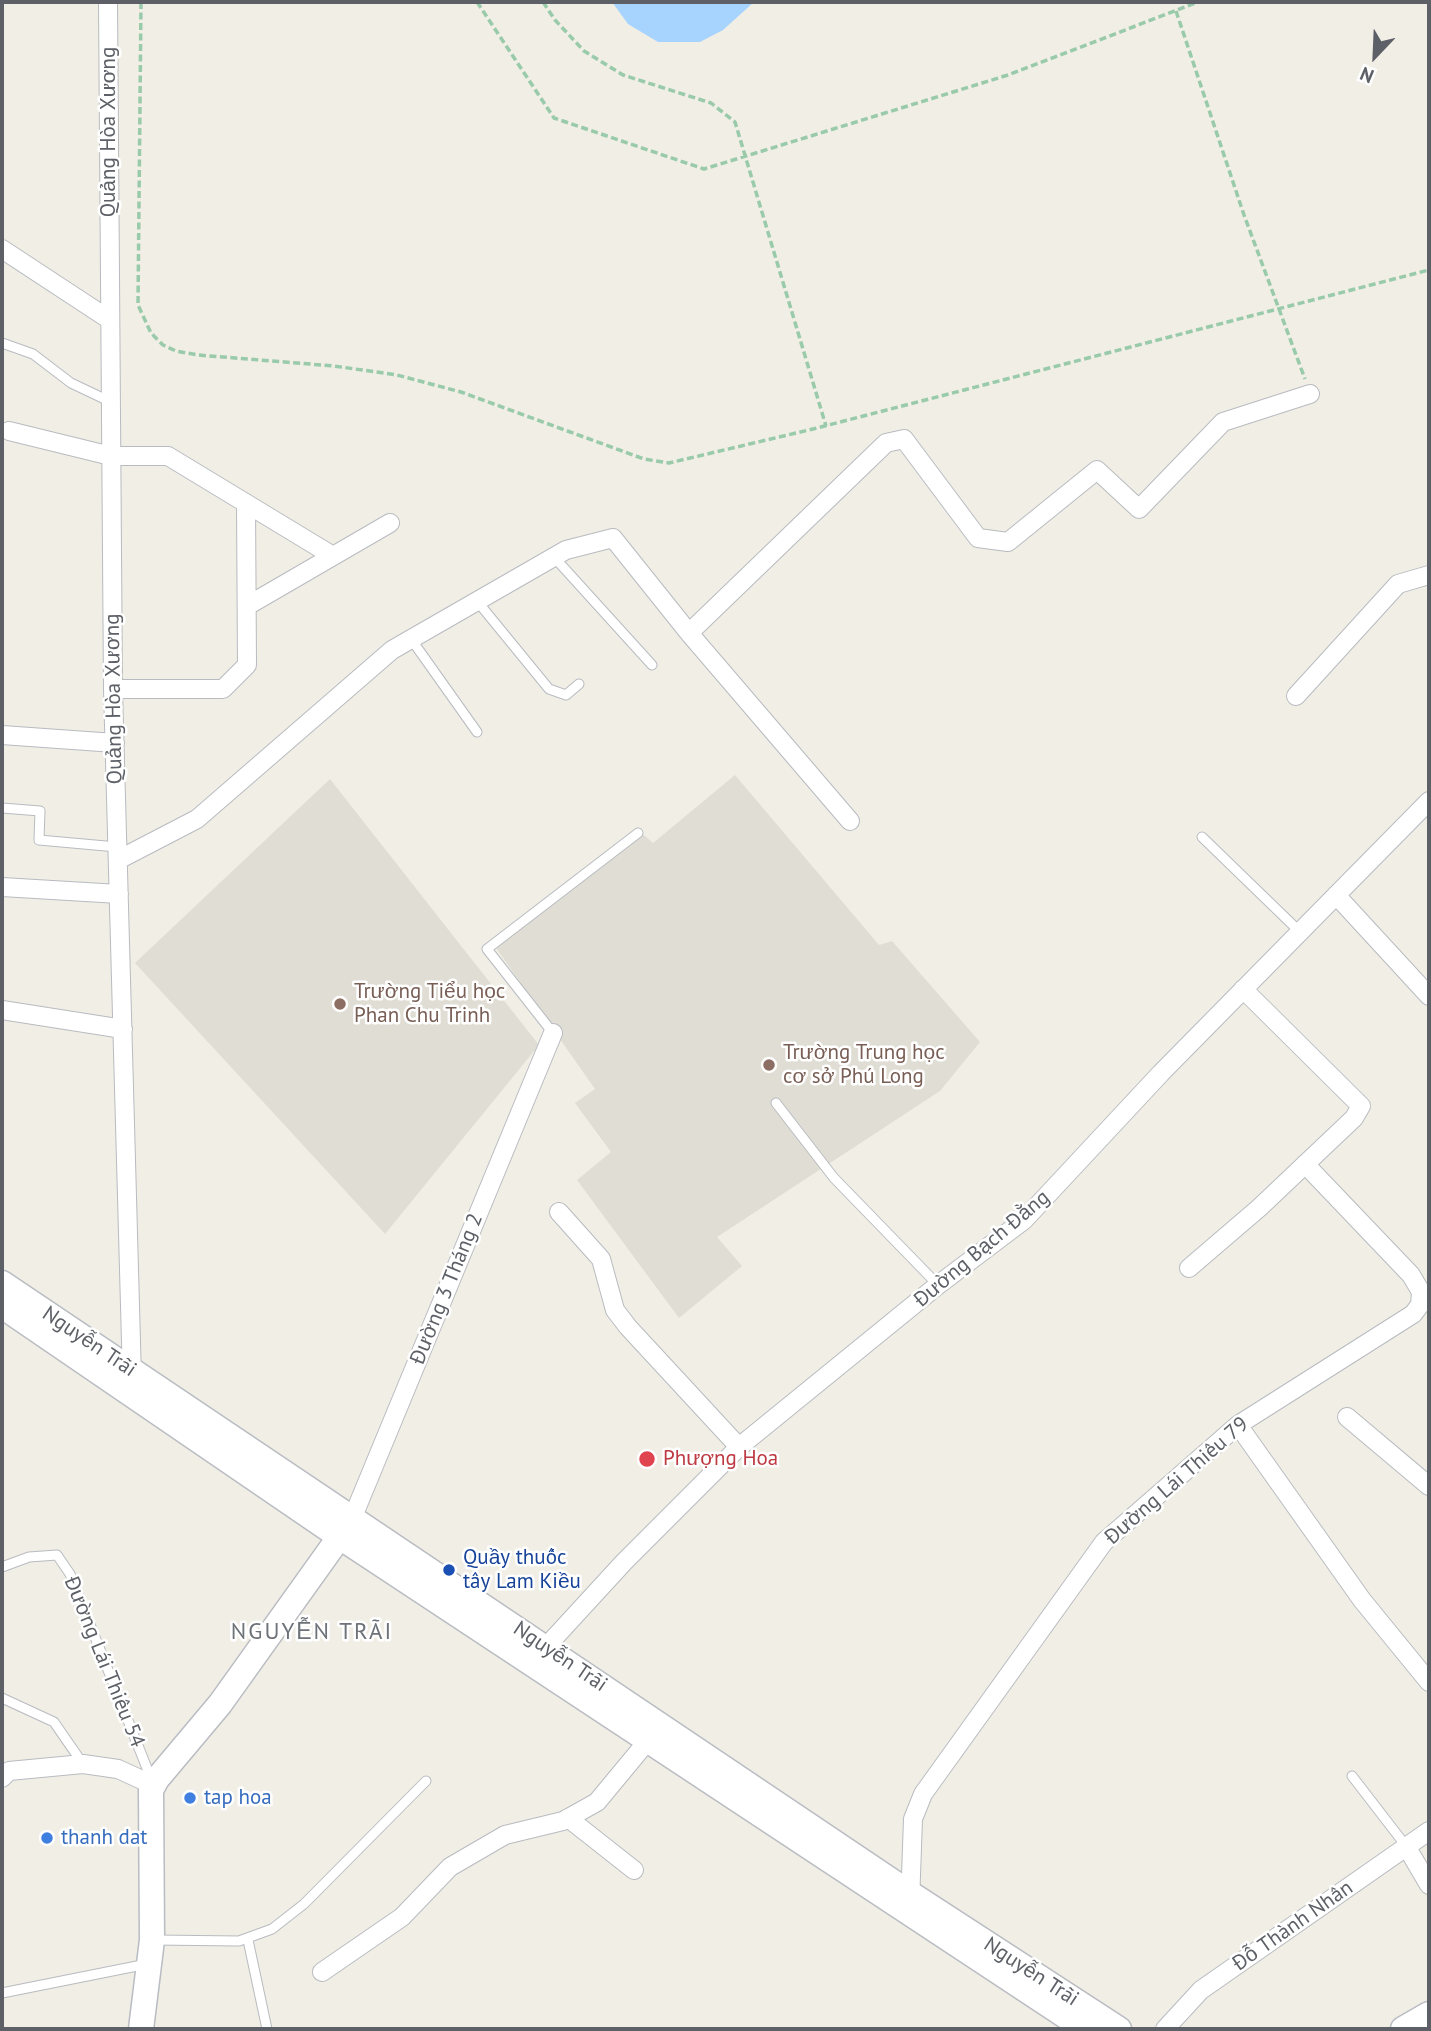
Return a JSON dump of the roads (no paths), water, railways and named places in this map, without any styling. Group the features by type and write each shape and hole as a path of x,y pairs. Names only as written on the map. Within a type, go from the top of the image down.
{"main road":[{"name":"Nguyễn Trãi","path":"2,1283 132,1383 910,1903 1085,2029"},
{"name":"Nguyễn Trãi","path":"2,1306 132,1383"},
{"name":"Nguyễn Trãi","path":"346,1528 545,1648 655,1732"},
{"name":"Đường 3 Tháng 2","path":"155,1782 220,1704 346,1528"},
{"path":"141,2029 150,1952 150,1801 155,1782"},
{"name":"Nguyễn Trãi","path":"910,1903 1119,2029"},
{"path":"1403,2029 1429,2014"}],"street":[{"name":"Quảng Hòa Xương","path":"108,2 113,690 132,1383"},
{"path":"2,249 110,320"},
{"path":"689,633 886,443 904,439 978,538 1008,542 1097,470 1139,509 1223,422 1310,394"},
{"path":"9,430 111,456 169,456 334,556"},
{"path":"113,690 223,689 247,665 246,503"},
{"path":"247,606 390,523"},
{"path":"118,854 197,819 392,650 566,550 614,538 689,633 850,821"},
{"path":"1297,696 1398,584 1429,575"},
{"path":"2,735 115,743"},
{"name":"Đường Bạch Đằng","path":"545,1648 624,1562 739,1447 938,1285 1024,1220 1243,989 1429,801"},
{"path":"2,887 119,894"},
{"path":"1336,895 1429,996"},
{"path":"1189,1268 1354,1118 1361,1106 1243,989"},
{"path":"2,1010 123,1029"},
{"name":"Đường 3 Tháng 2","path":"346,1528 553,1033"},
{"name":"Đường Lái Thiêu 79","path":"910,1903 913,1819 923,1794 1104,1542 1238,1425 1413,1314 1425,1302 1411,1275 1305,1164"},
{"path":"559,1212 605,1266 615,1310 739,1447"},
{"path":"1347,1417 1429,1486"},
{"path":"1238,1425 1362,1600 1429,1682"},
{"path":"322,1972 402,1917 450,1867 505,1835 568,1818 597,1802 655,1732"},
{"path":"2,1778 9,1771 83,1764 118,1769 155,1782"},
{"path":"568,1818 634,1870"},
{"name":"Đỗ Thành Nhân","path":"1165,2029 1201,1990 1429,1831"},
{"path":"1406,1846 1429,1885"}],"lane":[{"path":"2,343 33,354 71,383 111,402"},
{"path":"554,557 652,665"},
{"path":"477,601 549,689 566,695 579,684"},
{"path":"411,639 477,732"},
{"path":"2,807 40,811 39,840 118,854"},
{"name":"Đường 3 Tháng 2","path":"553,1033 487,949 638,833"},
{"path":"1202,837 1300,932"},
{"path":"776,1103 834,1178 938,1285"},
{"name":"Đường Lái Thiêu 54","path":"2,1567 29,1557 57,1555 70,1574 155,1782"},
{"path":"2,1698 54,1722 83,1764"},
{"path":"1352,1776 1406,1846"},
{"path":"2,1993 150,1952 247,1940 286,1920 304,1905 426,1781"},
{"path":"247,1940 267,2029"}],"water":[{"path":"612,2 754,2 723,30 700,42 658,42 628,24"}],"place":[{"name":"Trường Tiểu học Phan Chu Trinh","path":"340,1004"},
{"name":"Trường Trung học cơ sở Phú Long","path":"769,1065"},
{"name":"Phượng Hoa","path":"647,1459"},
{"name":"Quầy thuốc tây Lam Kiều","path":"449,1570"},
{"name":"tap hoa","path":"190,1798"},
{"name":"thanh dat","path":"47,1838"}],"district":[{"name":"NGUYỄN TRÃI","path":"312,1632"}]}
